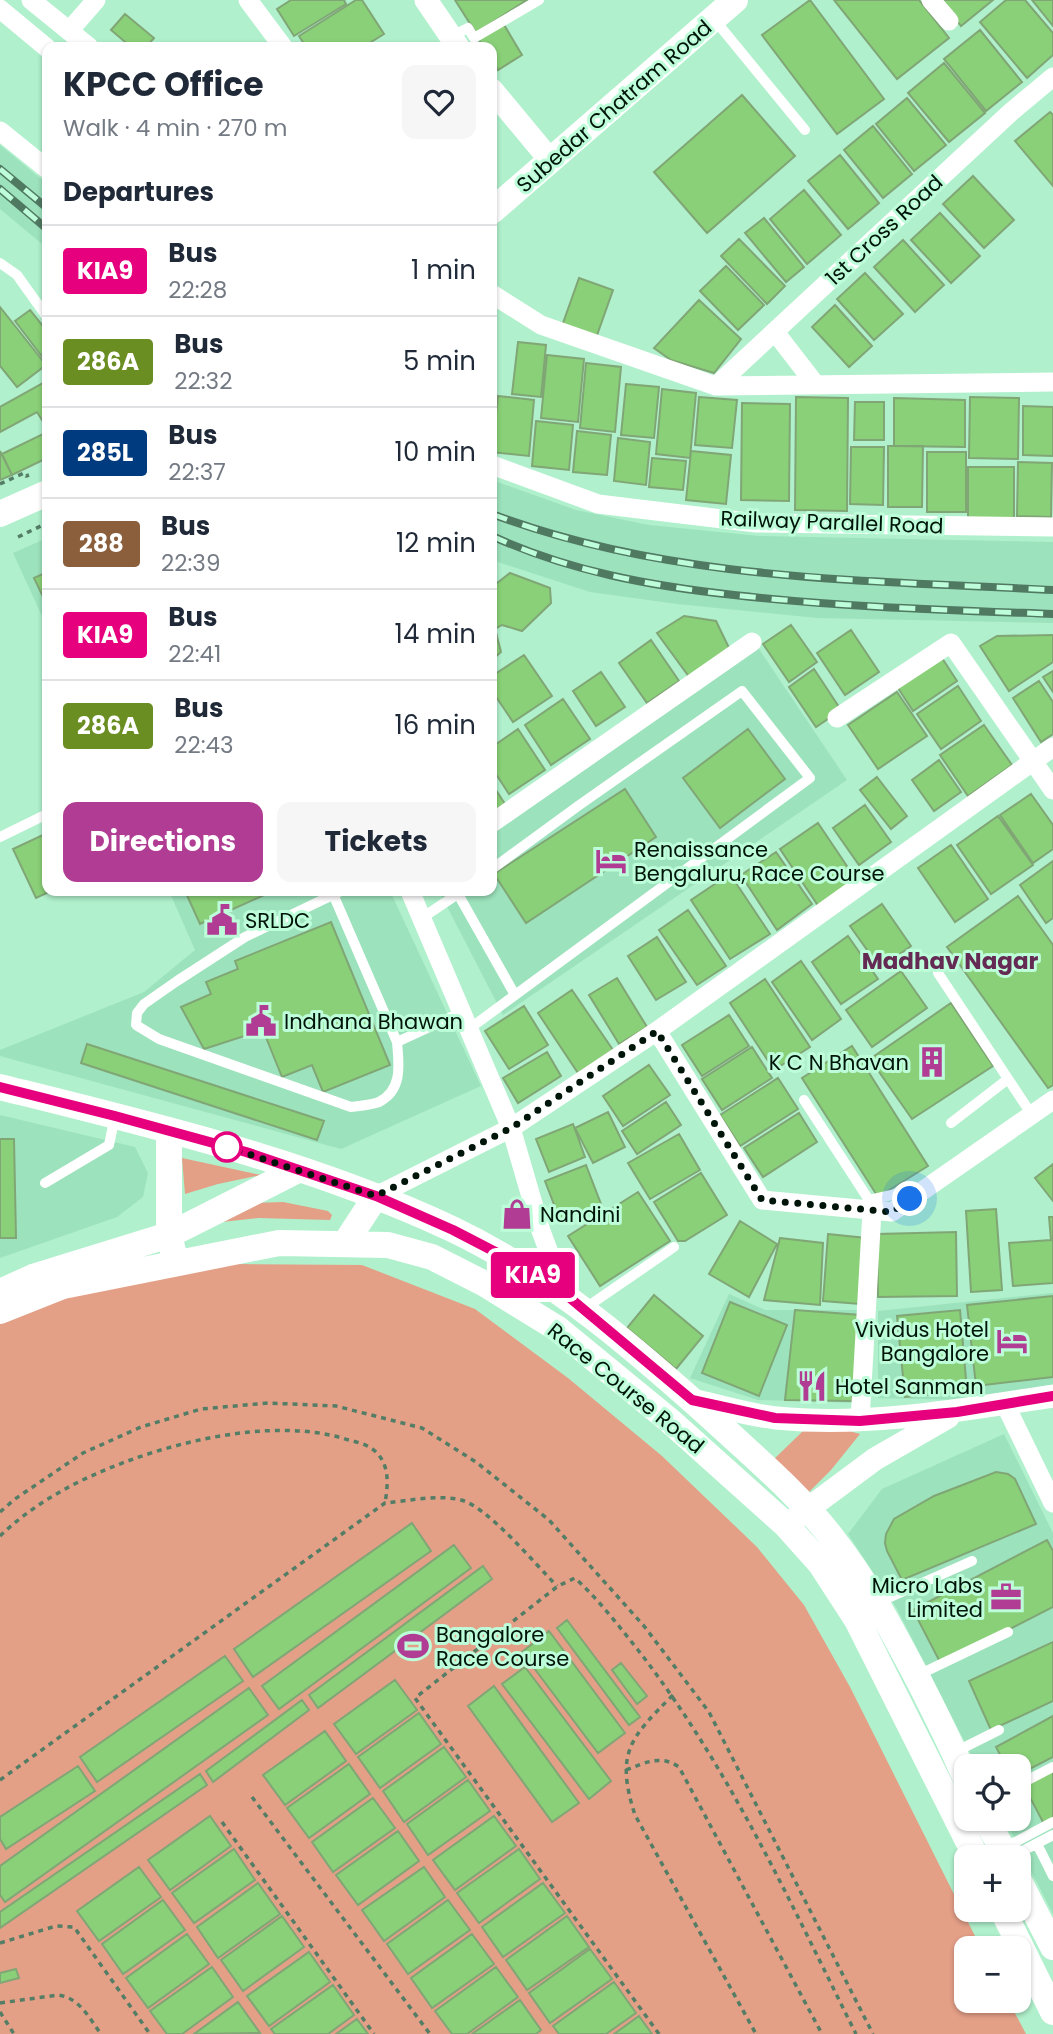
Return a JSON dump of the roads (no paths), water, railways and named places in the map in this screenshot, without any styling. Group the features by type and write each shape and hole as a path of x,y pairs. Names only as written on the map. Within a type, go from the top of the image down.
{"main road":[{"name":"Subedar Chatram Road","path":"497,207 735,0"},
{"path":"0,514 42,495"},
{"name":"Race Course Road","path":"0,1087 169,1130 376,1196 453,1230 507,1258 574,1301 692,1400 807,1509 832,1538 878,1602 955,1753"},
{"path":"169,1130 169,1235 176,1262"},
{"path":"0,1292 33,1277 169,1235 298,1170"},
{"path":"346,1242 376,1196"},
{"name":"Race Course Road","path":"0,1311 63,1286 279,1242 387,1245 432,1257 485,1284 558,1329 670,1421 786,1525 820,1563 857,1620 970,1845"},
{"path":"1031,1904 1053,1947"},
{"path":"1008,1922 1053,2012"}],"street":[{"path":"31,0 83,42"},
{"path":"69,31 96,0"},
{"path":"248,0 279,42"},
{"path":"426,0 454,42"},
{"path":"930,0 949,21"},
{"path":"0,9 42,44"},
{"name":"1st Cross Road","path":"716,386 1001,121 1053,77"},
{"path":"497,96 551,161"},
{"path":"0,131 42,165"},
{"path":"497,297 541,325 716,386 1053,382"},
{"path":"775,332 816,385"},
{"name":"Railway Parallel Road","path":"497,467 598,504 756,523 1053,527"},
{"path":"497,820 752,642"},
{"path":"837,718 951,643 1053,790"},
{"path":"376,1196 511,1128 657,1031 1053,747"},
{"path":"412,896 511,1128 541,1231 574,1301"},
{"path":"657,1031 762,1200 892,1212 1053,1100"},
{"path":"860,1421 872,1211"},
{"path":"692,1400 775,1418 860,1421 957,1412 1053,1396"},
{"path":"1004,1404 1053,1503"},
{"path":"786,1525 875,1458 957,1412"}],"lane":[{"path":"454,42 468,28 474,38 539,0"},
{"path":"713,19 805,130"},
{"path":"0,263 17,275 42,310"},
{"path":"397,1042 465,1020 515,995 810,778 742,691 497,865"},
{"path":"0,837 42,816"},
{"path":"329,896 245,937 177,981 144,1004 137,1013 136,1025 159,1039 351,1107 379,1102 396,1086 399,1066 397,1042 339,896"},
{"path":"422,918 455,896"},
{"path":"462,896 515,995"},
{"path":"938,973 1032,1115"},
{"path":"951,1124 1008,1079"},
{"path":"804,1100 869,1200 905,1192 910,1199"},
{"path":"45,1183 109,1144 115,1116"},
{"path":"574,1301 674,1247"},
{"path":"878,1602 972,1560"},
{"path":"916,1676 1008,1632"},
{"path":"955,1753 999,1731"},
{"path":"1031,1778 1053,1767"},
{"path":"1021,1845 1053,1822"},
{"path":"1031,1846 1053,1835"},
{"path":"1037,1844 1053,1875"}],"railway":[{"path":"0,169 42,204"},
{"path":"0,189 42,225"},
{"path":"497,516 560,536 628,553 698,565 840,579 1053,590"},
{"path":"497,538 580,568 641,582 703,591 853,605 1053,614"}],"place":[{"name":"Renaissance Bengaluru, Race Course","path":"611,861"},
{"name":"SRLDC","path":"222,920"},
{"name":"Indhana Bhawan","path":"261,1021"},
{"name":"K C N Bhavan","path":"932,1062"},
{"name":"Nandini","path":"517,1214"},
{"name":"Vividus Hotel Bangalore","path":"1012,1341"},
{"name":"Hotel Sanman","path":"812,1386"},
{"name":"Micro Labs Limited","path":"1006,1597"},
{"name":"Bangalore Race Course","path":"413,1646"}],"district":[{"name":"Madhav Nagar","path":"950,961"}]}
